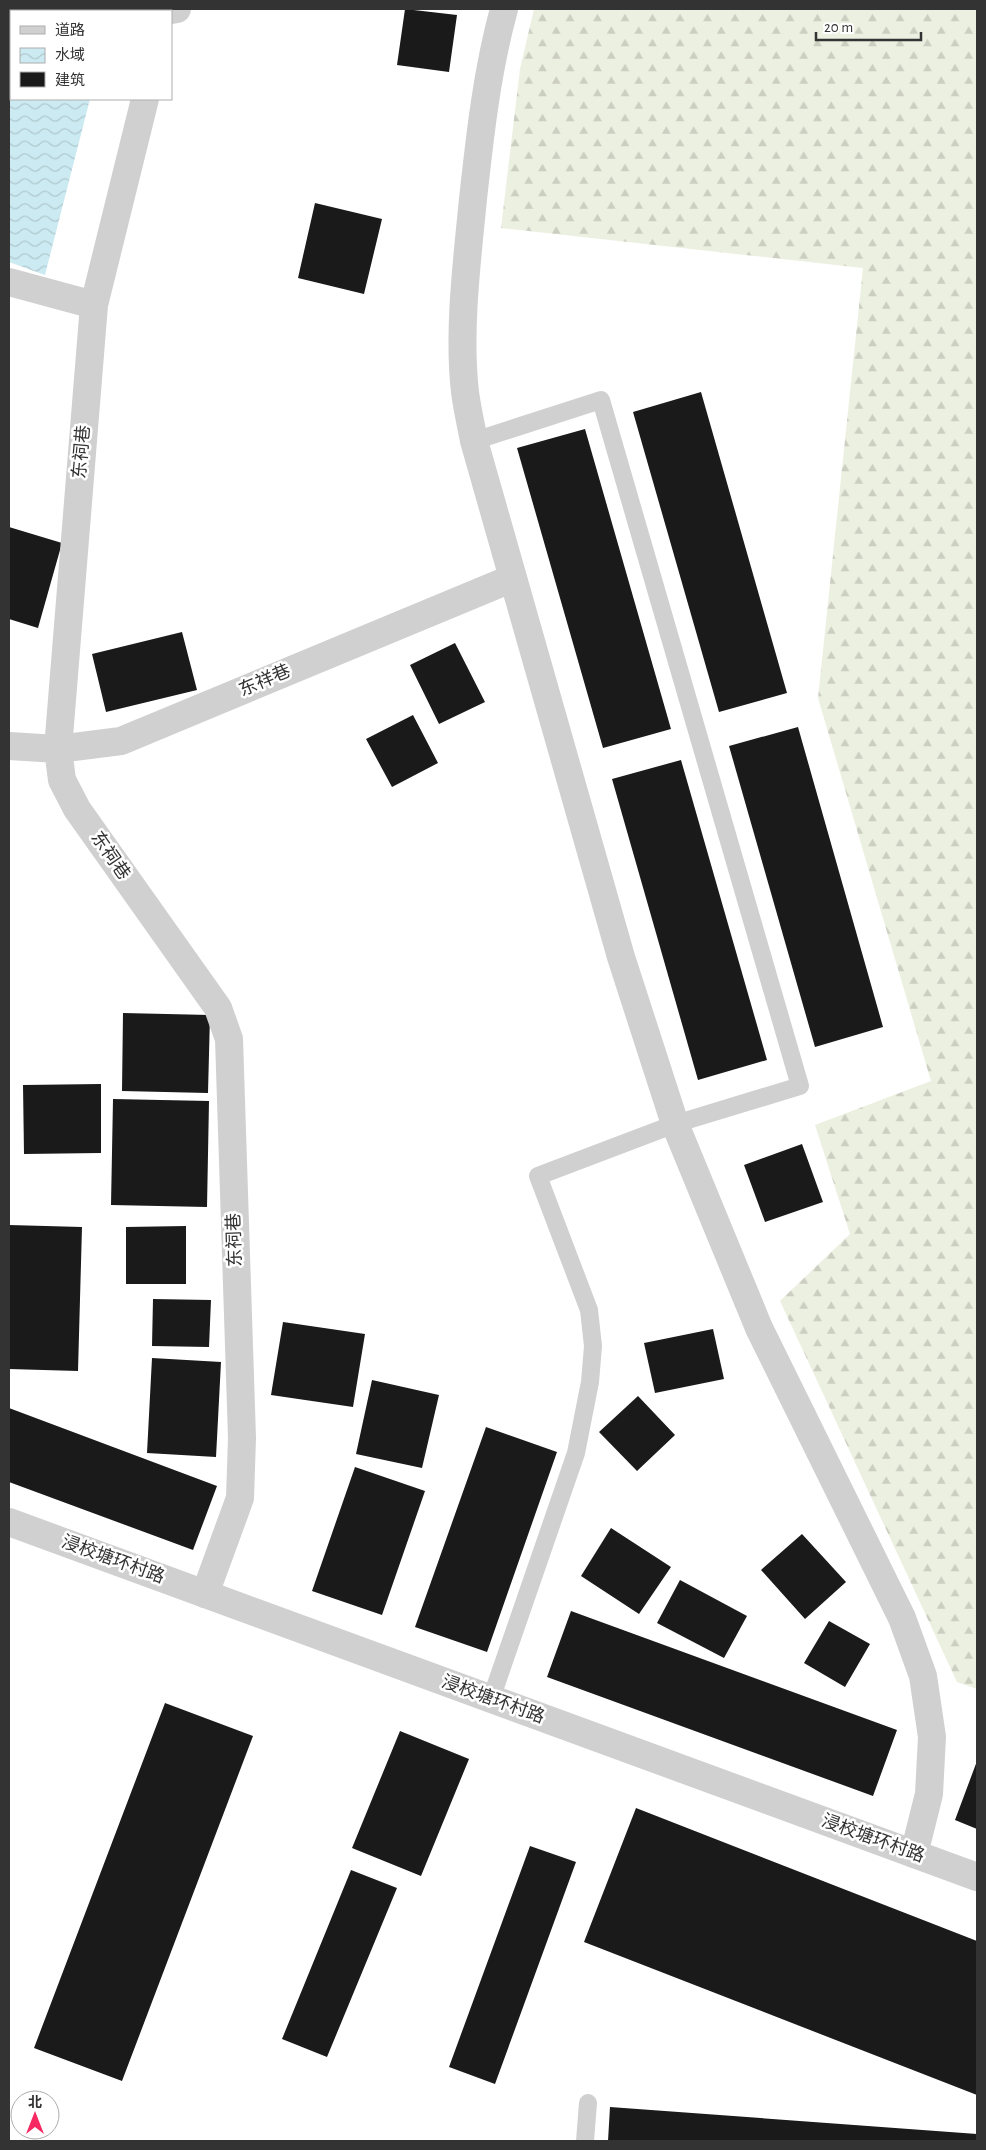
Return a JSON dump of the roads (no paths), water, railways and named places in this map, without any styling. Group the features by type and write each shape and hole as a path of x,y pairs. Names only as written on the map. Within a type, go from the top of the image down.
{"street":[{"path":"504,9 494,46 479,146 469,244 464,343 465,392 474,441 620,958 674,1124 759,1328 902,1618 923,1676 932,1737 929,1794 914,1854"},
{"name":"东祠巷","path":"145,100 94,304 58,749 62,780 76,808 218,1008 229,1039 242,1438 240,1498 205,1594"},
{"path":"9,282 94,304"},
{"name":"东祥巷","path":"9,746 58,749 121,741 513,578"},
{"name":"浸校塘环村路","path":"9,1522 977,1878"}],"lane":[{"path":"474,441 601,400 800,1086 674,1124 538,1176 589,1310 592,1355 590,1382 576,1453 491,1699"},
{"path":"585,2141 588,2103"}],"water":[{"path":"9,9 95,10 10,10 10,100 90,100 45,275 9,262"}]}
